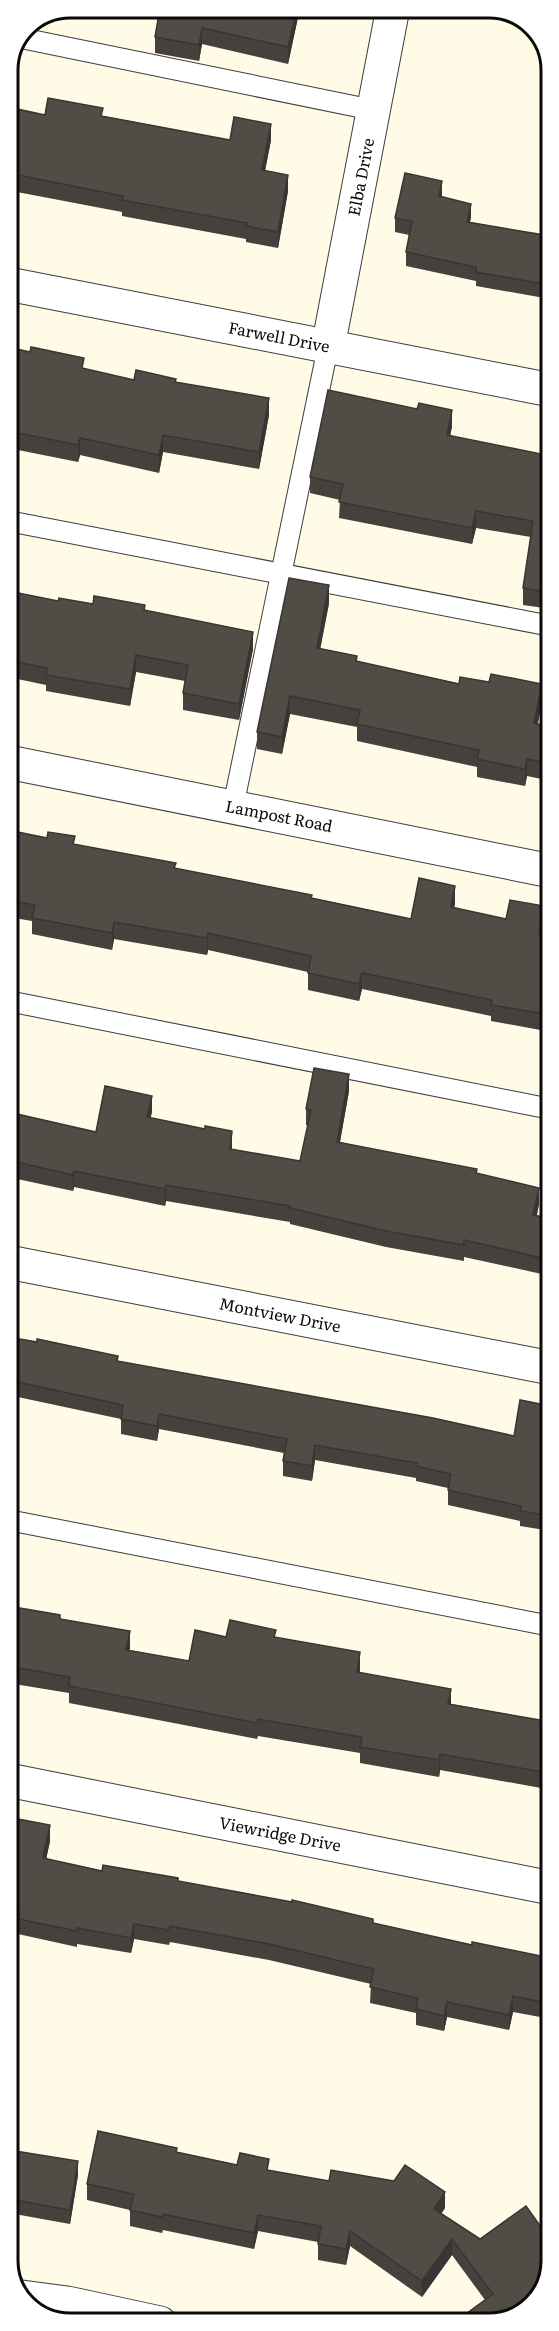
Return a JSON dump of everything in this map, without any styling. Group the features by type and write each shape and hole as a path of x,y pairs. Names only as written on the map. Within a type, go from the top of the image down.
{"street":[{"name":"Elba Drive","path":"328,347 391,18"},
{"name":"Farwell Drive","path":"18,286 541,388"},
{"name":"Lampost Road","path":"18,764 541,869"},
{"name":"Montview Drive","path":"18,1264 541,1366"},
{"name":"Viewridge Drive","path":"18,1782 541,1886"},
{"path":"35,2299 113,2313"}],"lane":[{"path":"28,39 373,110"},
{"path":"233,807 328,347"},
{"path":"18,523 541,624"},
{"path":"18,1003 541,1107"},
{"path":"18,1522 541,1624"}],"building":[{"path":"158,18 295,18 288,47 202,28 199,45 155,37"},
{"path":"48,98 103,108 101,116 230,140 234,117 271,124 262,170 288,175 278,232 246,226 247,223 122,200 123,196 18,175 18,109 45,115"},
{"path":"405,173 442,181 439,196 471,204 467,222 541,234 541,283 476,272 476,267 406,252 412,221 395,218"},
{"path":"31,347 84,358 82,368 134,380 136,370 176,379 175,382 269,398 259,452 163,435 159,455 80,438 78,445 18,433 18,349 30,352"},
{"path":"328,390 417,409 419,403 452,410 447,435 541,454 541,591 523,588 533,521 476,511 472,528 339,502 343,484 310,477"},
{"path":"289,578 329,585 317,648 357,656 356,661 459,684 460,677 489,682 491,674 541,684 534,723 541,725 541,762 527,759 525,769 477,759 479,750 357,724 360,710 290,696 282,737 257,732"},
{"path":"18,593 58,601 59,598 93,604 94,596 145,605 144,610 253,632 239,704 183,693 188,665 136,655 130,689 46,675 47,668 18,662"},
{"path":"18,832 47,838 48,832 75,836 73,844 176,863 174,868 312,895 311,898 411,919 419,878 455,886 451,907 506,919 510,900 541,905 539,935 541,935 541,1013 491,1005 492,1000 362,973 359,984 308,973 311,956 208,933 207,938 114,922 112,933 32,918 35,905 18,902"},
{"path":"314,1068 349,1074 337,1142 477,1169 476,1173 539,1188 533,1215 541,1217 541,1258 464,1240 464,1245 386,1231 290,1208 290,1206 166,1185 165,1189 74,1171 73,1175 18,1162 18,1114 96,1132 105,1086 152,1096 147,1117 205,1129 205,1126 232,1131 230,1149 300,1161 311,1110 306,1109"},
{"path":"18,1339 37,1342 37,1339 118,1356 117,1361 433,1418 514,1436 520,1400 541,1404 541,1514 520,1511 521,1506 448,1490 451,1474 416,1466 417,1463 315,1445 312,1466 283,1461 287,1439 159,1414 157,1426 121,1419 123,1405 18,1382"},
{"path":"18,1608 60,1615 60,1619 130,1631 126,1650 189,1661 195,1630 226,1637 230,1620 276,1630 274,1637 360,1652 357,1672 451,1689 448,1704 541,1720 541,1772 440,1754 439,1760 360,1747 362,1737 258,1719 257,1723 69,1686 70,1677 18,1668"},
{"path":"18,1819 50,1825 43,1858 102,1871 103,1865 178,1878 178,1881 292,1902 292,1900 373,1919 373,1923 472,1945 472,1942 541,1956 541,2002 513,1996 509,2015 447,2002 444,2016 416,2009 418,1998 370,1987 374,1969 269,1944 170,1926 169,1930 134,1924 131,1938 77,1928 77,1931 18,1919 20,1912 18,1912"},
{"path":"98,2131 177,2148 176,2152 237,2165 240,2153 269,2159 267,2170 329,2181 331,2170 394,2181 405,2165 445,2192 434,2209 480,2239 526,2206 541,2227 540,2271 534,2287 515,2306 499,2312 467,2313 493,2294 452,2239 422,2281 350,2231 346,2249 318,2244 321,2226 258,2215 254,2233 163,2214 162,2217 130,2210 134,2194 87,2184"},
{"path":"18,2151 78,2161 70,2210 18,2201"}]}
